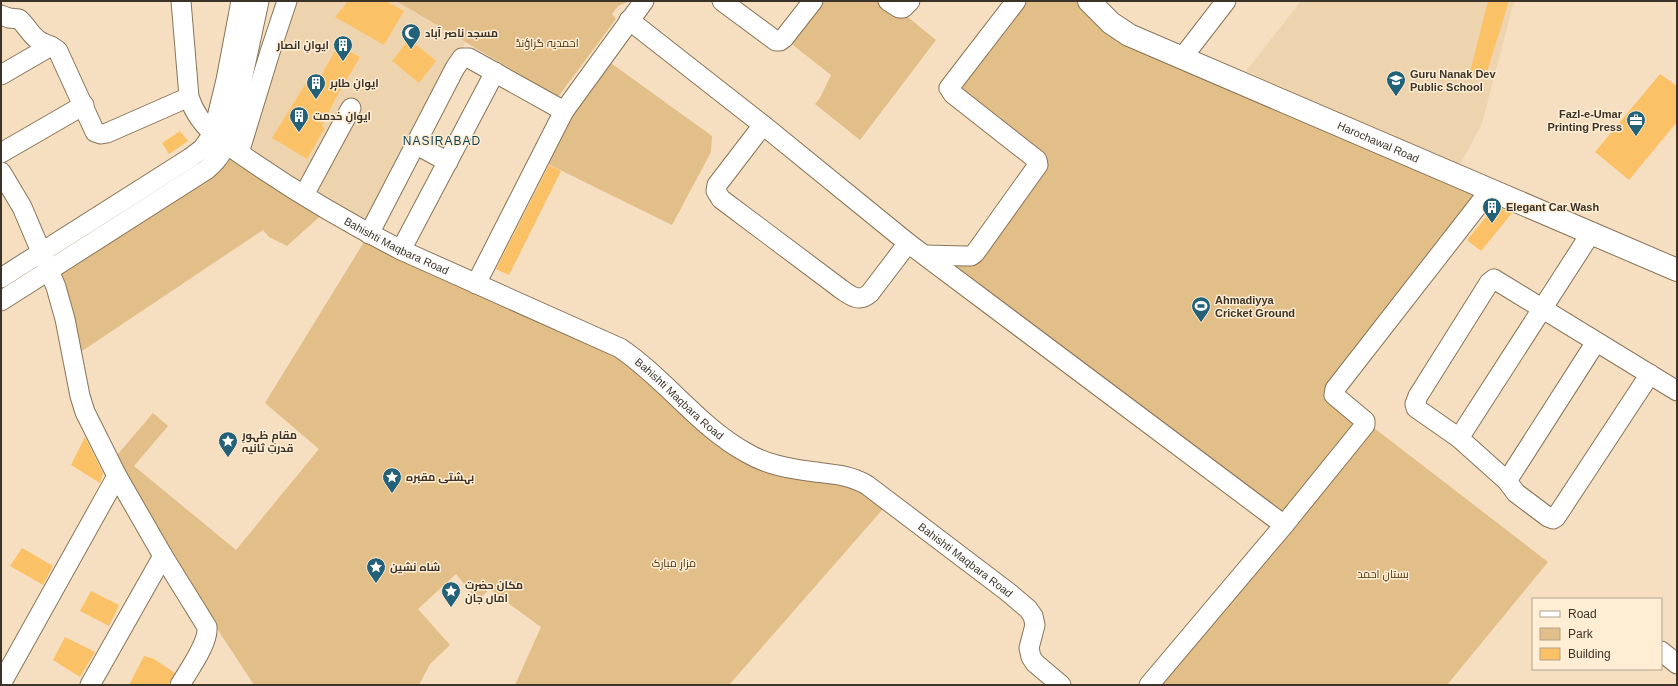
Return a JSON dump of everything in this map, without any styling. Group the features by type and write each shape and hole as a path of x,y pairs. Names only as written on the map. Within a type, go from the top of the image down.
{"main road":[{"name":"Harochawal Road","path":"1089,1 1120,30 1129,35 1677,270"}],"street":[{"path":"181,1 190,100 221,139"},
{"path":"1,301 206,170 218,158 226,80 241,1"},
{"path":"1,278 202,149 221,139 236,112 259,1"},
{"path":"221,139 287,1"},
{"path":"476,284 564,111 644,1"},
{"path":"722,1 776,41 780,41 784,38 813,1"},
{"path":"888,1 899,8 903,8 910,1"},
{"path":"925,255 971,256 975,253 1038,165 1037,160 953,94 949,88 1016,1"},
{"path":"1182,58 1226,1"},
{"path":"1,15 19,19 40,41 58,51 84,105 95,132 101,134 107,133 190,100"},
{"path":"629,20 763,125 908,243 1284,525"},
{"path":"1,75 51,46"},
{"path":"369,234 454,68 462,58 469,58 564,111"},
{"path":"401,250 495,72"},
{"path":"1,154 84,105"},
{"path":"304,195 351,108"},
{"path":"763,125 717,185 716,191 721,199 852,297 864,298 870,293 908,243"},
{"name":"Bahishti Maqbara Road","path":"221,139 304,195 369,234 401,250 620,348 642,364 724,439 748,454 773,464 844,476 856,479 867,485 1008,592 1028,609 1033,616 1035,625 1029,648 1031,657 1034,663 1061,685"},
{"path":"415,144 448,162"},
{"path":"2,177 22,207 56,287 65,319 82,404 117,476 163,556 207,627 208,632 204,642 180,685"},
{"path":"1149,685 1284,525 1366,422 1336,398 1334,395 1335,389 1490,190"},
{"path":"1459,438 1591,233"},
{"path":"1650,374 1556,517 1553,519 1548,517 1516,493 1506,481 1459,438 1416,408 1415,400 1491,280 1496,280 1542,309 1650,374 1677,391"},
{"path":"1506,481 1596,342"},
{"path":"1,684 117,476"},
{"path":"90,685 163,556"},
{"path":"1662,652 1677,664"}],"shaded area":[{"path":"288,1 396,1 465,43 458,62 369,234 239,153"},
{"name":"Guru Nanak Dev Public School","path":"1301,1 1514,1 1482,124 1458,168 1246,71"}],"green space":[{"name":"احمدیہ گراؤنڈ","path":"396,1 630,1 618,6 612,14 616,19 558,97"},
{"path":"813,1 888,1 936,40 860,140 815,104 820,98 831,75 784,38"},
{"name":"Ahmadiyya Cricket Ground","path":"1016,1 1092,1 1111,23 1490,190 1335,389 1365,421 1548,562 1447,685 1149,685 1281,523 925,255 966,256 1036,169 953,94"},
{"path":"608,61 712,136 711,152 672,225 544,162 564,111"},
{"path":"223,151 328,209 287,246 269,237 263,230 73,357 49,271"},
{"name":"مزارِ مبارک","path":"369,234 620,348 724,439 889,502 729,685 515,685 541,627 489,589 478,601 456,574 418,609 450,645 430,664 419,685 254,685 117,476 118,454 153,413 168,426 134,466 236,550 319,449 265,403"}],"building":[{"path":"348,1 386,1 404,11 384,45 335,17"},
{"path":"1488,1 1509,1 1486,75 1470,72"},
{"name":"مسجد ناصر آباد","path":"409,39 436,61 419,83 392,61"},
{"path":"338,45 360,57 336,98 322,126 325,128 307,159 272,138 306,83 315,87"},
{"name":"Fazl-e-Umar Printing Press","path":"1660,74 1677,86 1677,122 1629,180 1595,152"},
{"path":"180,131 188,141 169,154 162,143"},
{"path":"549,165 561,171 509,275 496,269"},
{"name":"Elegant Car Wash","path":"1495,206 1512,213 1481,251 1467,240"},
{"path":"85,437 103,473 100,483 71,465"},
{"path":"22,548 53,566 43,585 10,566"},
{"path":"91,591 119,605 109,626 80,611"},
{"path":"65,637 95,652 80,677 53,660"},
{"path":"144,656 154,659 175,673 168,685 129,685"}],"waterway":[{"path":"3,289 34,268"}],"place":[{"name":"مسجد ناصر آباد","path":"411,50"},
{"name":"ایوانِ انصار","path":"343,62"},
{"name":"Guru Nanak Dev Public School","path":"1396,97"},
{"name":"ایوانِ طاہر","path":"316,100"},
{"name":"ایوانِ خدمت","path":"299,133"},
{"name":"Fazl-e-Umar Printing Press","path":"1636,137"},
{"name":"Elegant Car Wash","path":"1492,224"},
{"name":"Ahmadiyya Cricket Ground","path":"1201,323"},
{"name":"مقامِ ظہورِ قدرتِ ثانیہ","path":"228,458"},
{"name":"بہشتی مقبرہ","path":"392,494"},
{"name":"شاہ نشین","path":"376,584"},
{"name":"مکان حضرت اماں جان","path":"451,608"}],"district":[{"name":"NASIRABAD","path":"442,141"}],"park label":[{"name":"بستانِ احمد","path":"1383,574"}]}
